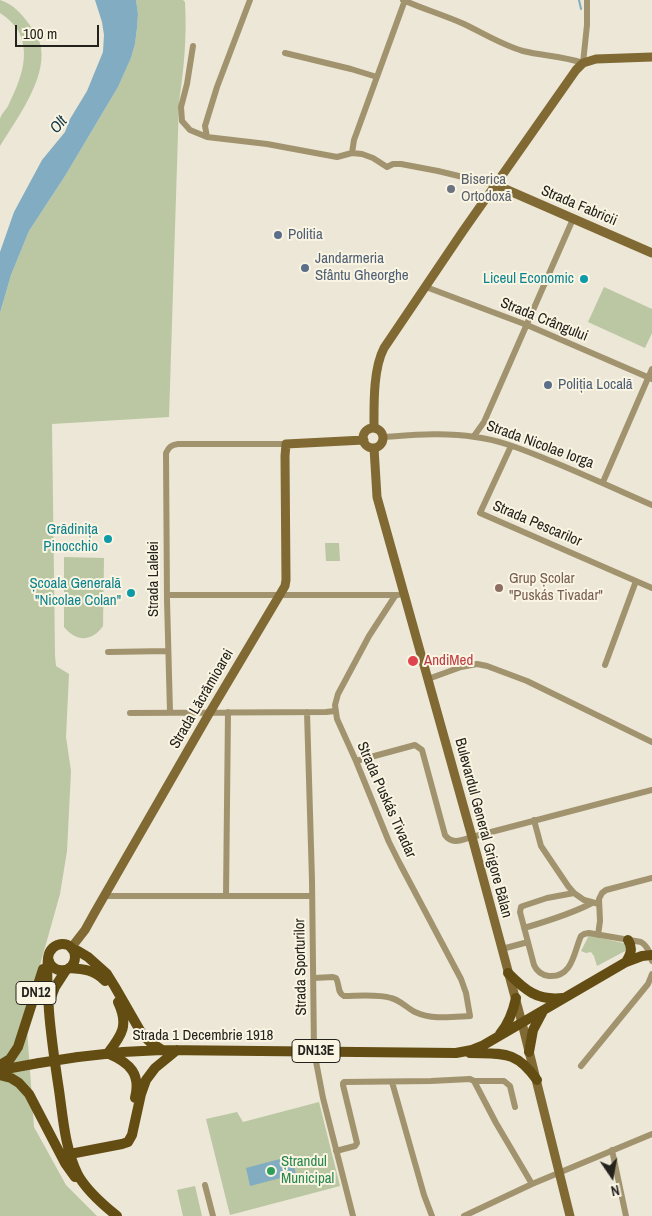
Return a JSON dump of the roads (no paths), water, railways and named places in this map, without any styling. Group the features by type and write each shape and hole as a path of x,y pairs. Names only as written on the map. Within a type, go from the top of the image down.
{"main road":[{"path":"374,428 376,374 381,354 463,231 576,70 583,63 596,59 652,57"},
{"name":"Strada Fabricii","path":"496,186 652,253"},
{"path":"374,428 380,431 383,437 380,445 374,448 368,446 364,440 366,431 374,428"},
{"path":"286,444 364,440"},
{"name":"Strada Lăcrămioarei","path":"72,949 85,930 210,712 285,586 286,444"},
{"name":"Bulevardul General Grigore Bălan","path":"374,448 377,498 399,595 428,679 472,837 530,1052 570,1216"},
{"path":"626,962 631,951 631,944 628,940"},
{"path":"115,1145 123,1138 127,1129 136,1094 135,1075 127,1064 108,1053 123,1030 124,1021 120,1005 101,977 90,971 54,968 49,962 48,956 53,947 60,944 83,953 107,974 142,1034 162,1050"},
{"path":"68,969 75,957 72,949"},
{"name":"DN12","path":"48,956 46,979 53,1053 70,1154 79,1177 88,1189 117,1216"},
{"name":"DN12","path":"0,1065 10,1059 18,1047 48,956"},
{"name":"Strada 1 Decembrie 1918","path":"0,1070 108,1053 162,1050 456,1053 472,1050 498,1037 626,962 642,956 652,957"},
{"name":"DN12","path":"49,1011 54,987 68,969"},
{"path":"508,973 524,989 535,996 564,998"},
{"path":"498,1037 509,1021 516,998"},
{"path":"530,1052 535,1025 548,1007"},
{"path":"70,1154 128,1142 132,1135 146,1080 155,1068 176,1050"},
{"path":"456,1053 510,1056 526,1066 537,1080"},
{"path":"0,1075 11,1078 24,1088 33,1101 65,1163 88,1189"},
{"path":"79,1177 80,1160 85,1151"}],"street":[{"path":"207,137 205,126 217,87 250,0"},
{"path":"352,153 354,140 405,0 462,23 522,51 583,63 587,0"},
{"path":"193,46 181,107 182,121 190,130 207,137 267,144 337,157 352,153 362,154 387,166 401,164 438,171 496,186"},
{"path":"285,53 377,77"},
{"path":"474,436 484,422 574,219"},
{"name":"Strada Crângului","path":"426,287 527,325 650,378"},
{"path":"603,482 650,378 652,369"},
{"path":"484,422 484,438"},
{"name":"Strada Nicolae Iorga","path":"383,437 435,435 484,438 511,446 603,482 652,505"},
{"name":"Strada Lalelei","path":"170,712 166,453 173,444 286,444"},
{"name":"Strada Pescarilor","path":"511,446 480,514 652,588"},
{"path":"605,665 636,581"},
{"path":"167,595 399,595"},
{"path":"130,713 335,711 338,694 369,636 399,595"},
{"path":"108,652 168,651"},
{"path":"428,679 461,667 478,664 486,666 527,681 652,742"},
{"name":"Strada Puskás Tivadar","path":"314,978 336,978 341,995 386,996 394,998 426,1016 470,1016 466,993 461,980 396,856 340,727 335,711"},
{"path":"226,896 228,712"},
{"name":"Strada Sporturilor","path":"307,712 314,978 314,1051 323,1098 353,1216"},
{"path":"356,761 415,745 422,750 444,835 452,841 652,790"},
{"path":"534,820 541,846 562,878 574,893 584,900 596,903"},
{"path":"524,928 596,903 606,890 652,878"},
{"path":"574,893 547,898 521,907 520,912 536,970 541,974 554,976 564,972 572,963 581,936 589,933 645,944 652,957"},
{"path":"104,896 312,896"},
{"path":"596,903 600,921 598,935"},
{"path":"502,949 528,942"},
{"path":"581,1066 639,996 648,984 652,974"},
{"path":"336,1151 355,1146 357,1143 344,1082 470,1079 475,1082 504,1081 510,1086 514,1107"},
{"path":"392,1082 424,1196 432,1216"},
{"path":"475,1082 496,1123 532,1184"},
{"path":"464,1216 532,1184 652,1134"},
{"path":"612,1150 626,1216"},
{"path":"204,1185 212,1216"}],"water":[{"path":"95,0 136,0 137,28 131,58 118,87 65,176 29,231 11,275 0,313 0,252 14,212 42,160 65,132 70,119 87,91 103,52 104,35 102,22"},
{"name":"Ștrandul Municipal","path":"291,1156 296,1174 250,1186 246,1168"}],"waterway":[{"path":"579,0 581,9"}],"place":[{"name":"Biserica Ortodoxă","path":"451,189"},
{"name":"Politia","path":"278,235"},
{"name":"Jandarmeria Sfântu Gheorghe","path":"305,268"},
{"name":"Liceul Economic","path":"584,279"},
{"name":"Poliția Locală","path":"548,385"},
{"name":"Grădinița Pinocchio","path":"108,539"},
{"name":"Grup Școlar \"Puskás Tivadar\"","path":"499,588"},
{"name":"Școala Generală \"Nicolae Colan\"","path":"131,593"},
{"name":"AndiMed","path":"413,661"},
{"name":"Ștrandul Municipal","path":"271,1171"}],"water label":[{"name":"Olt","path":"59,125"}]}
